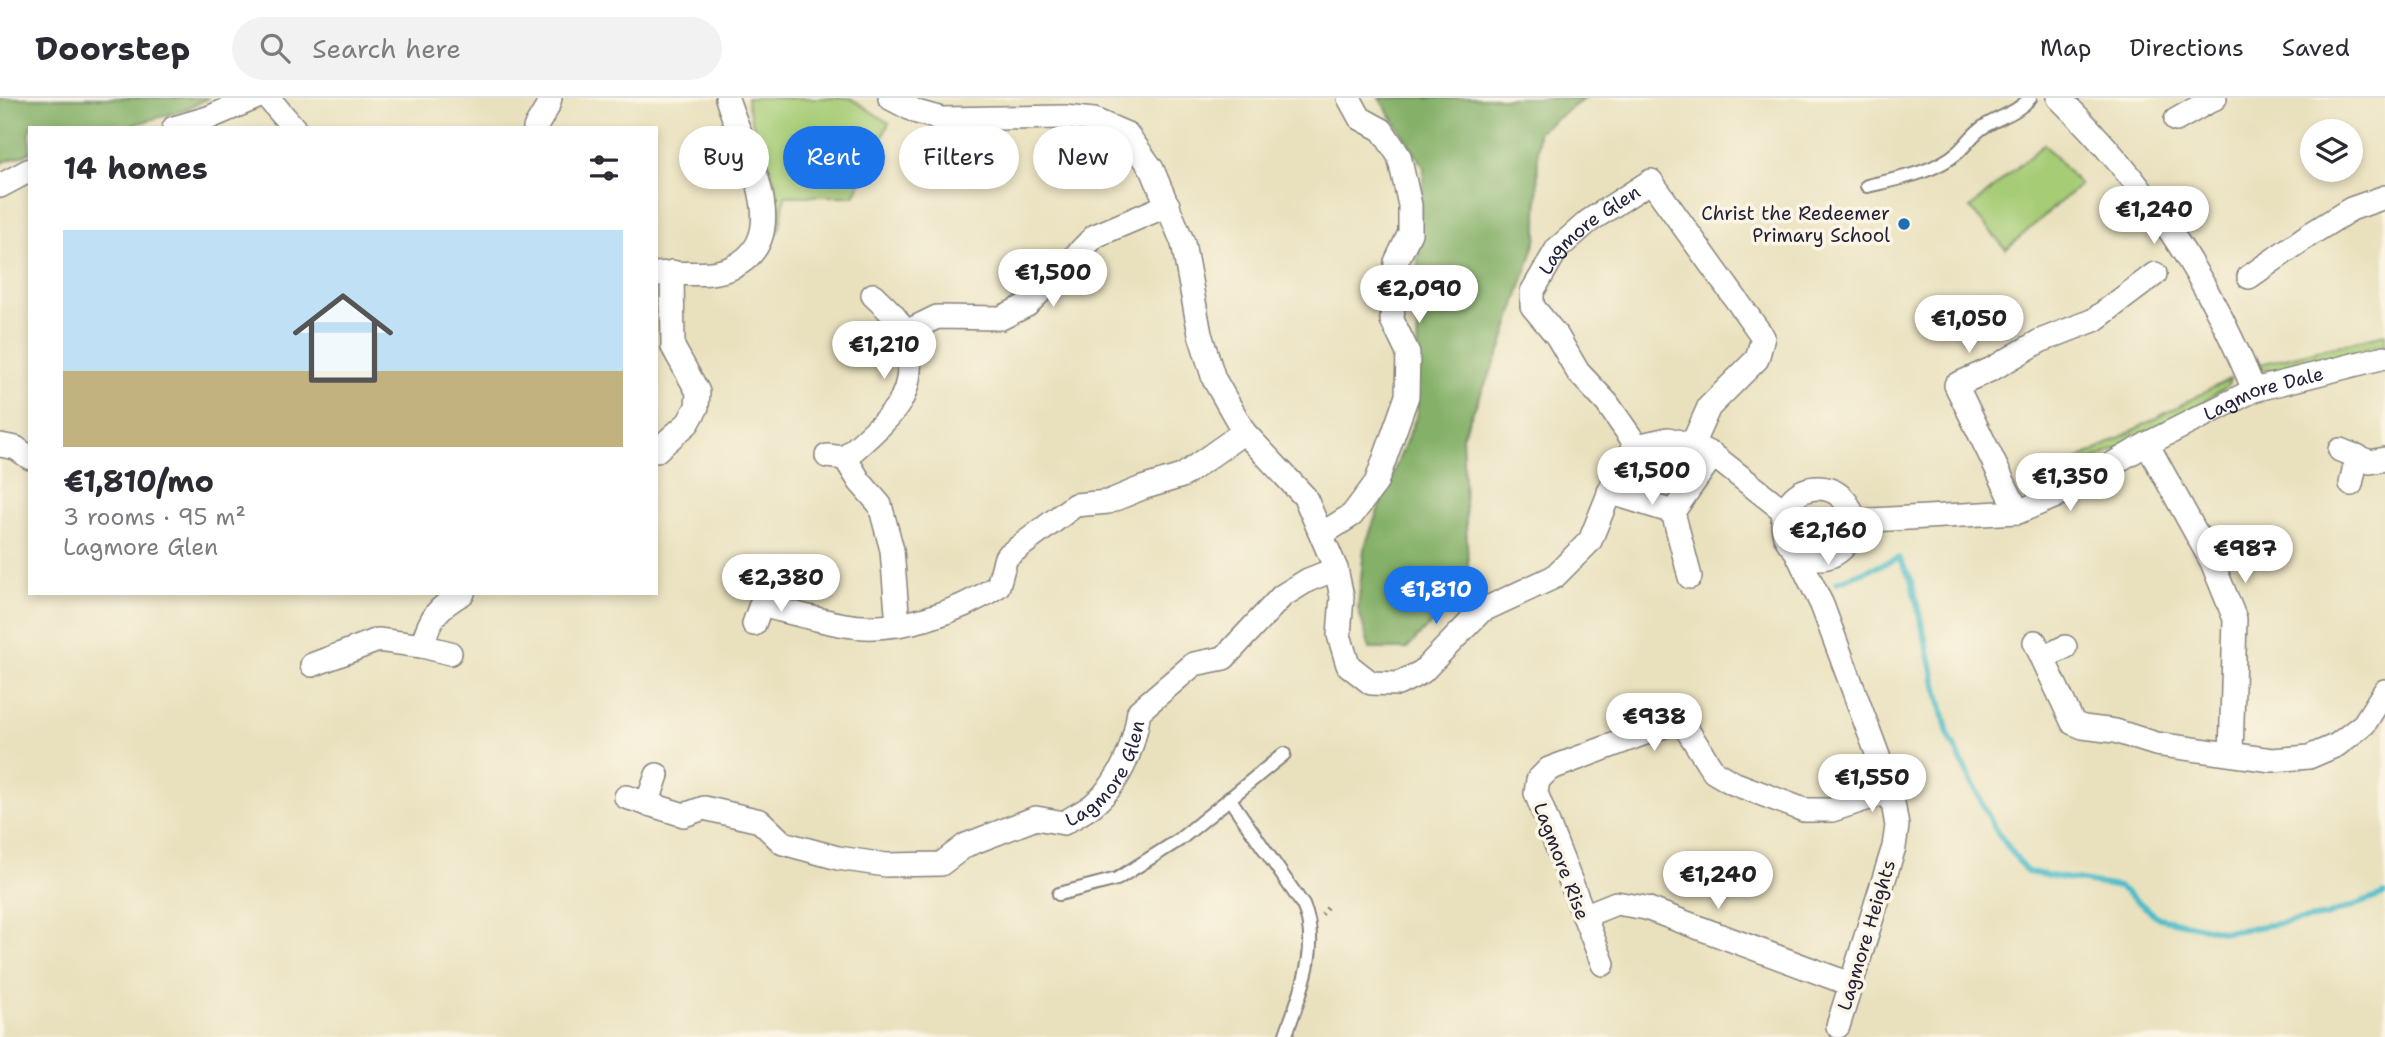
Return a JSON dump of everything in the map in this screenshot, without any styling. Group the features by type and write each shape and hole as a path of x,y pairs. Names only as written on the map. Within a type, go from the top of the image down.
{"street":[{"path":"181,126 208,118 255,98"},
{"path":"268,98 292,126"},
{"path":"536,126 550,98"},
{"path":"658,449 688,423 697,407 698,392 673,346 664,273 700,275 731,267 751,252 765,225 753,161 733,121 727,98"},
{"path":"890,98 917,112 942,119 970,107 1094,120 1127,134 1152,169 1183,243 1200,334 1214,379 1244,432 1306,496 1336,569 1342,597 1339,635 1348,665 1371,683 1398,684 1422,672 1481,611 1554,577 1590,541 1621,464 1637,446 1668,439 1692,445 1713,455 1784,511"},
{"path":"1322,534 1352,515 1376,483 1407,396 1408,353 1392,320 1396,262 1410,233 1410,205 1399,156 1382,130 1360,118 1349,98"},
{"path":"2059,98 2124,166 2167,226 2201,280 2254,390"},
{"path":"2176,120 2215,98"},
{"path":"0,186 28,171"},
{"name":"Lagmore Glen","path":"1637,446 1607,403 1578,372 1557,336 1532,306 1532,292 1557,249 1589,221 1651,181 1763,337 1757,359 1709,407 1692,445"},
{"path":"2249,277 2351,209 2385,197"},
{"path":"904,333 937,317 1001,318 1027,305 1095,236 1168,205"},
{"path":"2018,512 1956,385 1992,369 2040,341 2094,320 2147,288"},
{"path":"873,295 894,316 904,333 910,369 902,400 877,428 836,457 880,505 892,550 898,625"},
{"name":"Lagmore Dale","path":"1853,521 2018,512 2054,497 2147,444 2254,390 2385,357"},
{"path":"761,606 848,626 898,625 950,612 979,599 998,586 1006,558 1075,505 1108,502 1182,476 1244,432"},
{"path":"2147,444 2212,562 2235,619 2231,754"},
{"path":"0,445 16,448 28,457"},
{"path":"2351,484 2348,453 2370,462 2385,460"},
{"path":"1690,577 1673,512 1713,455"},
{"path":"1811,488 1835,492 1844,499 1850,509 1853,521 1848,540 1833,554 1824,557 1814,558 1795,550 1783,531 1784,511 1790,500 1800,492 1811,488"},
{"path":"1609,492 1673,512"},
{"name":"Lagmore Heights","path":"1795,550 1822,604 1891,791 1897,826 1894,847 1838,1026"},
{"name":"Lagmore Heights","path":"1822,604 1824,557"},
{"name":"Lagmore Glen","path":"657,775 637,800 684,815 704,808 760,821 783,844 838,858 886,865 941,864 966,845 1036,818 1064,823 1093,805 1119,776 1135,741 1139,711 1194,664 1224,658 1282,596 1308,580 1336,569"},
{"path":"422,646 428,625 441,606 460,595"},
{"path":"312,665 378,640 450,653"},
{"path":"2065,647 2039,650 2073,723 2082,727 2115,731 2156,744 2272,760 2309,757 2337,745 2364,724 2385,691"},
{"name":"Lagmore Rise","path":"1603,964 1536,793 1538,780 1549,769 1669,724 1685,725 1714,772 1733,783 1804,810 1832,810 1891,791"},
{"path":"1584,916 1616,903 1646,908 1850,984"}],"lane":[{"path":"1867,186 1918,172 1947,159 1957,153 1979,130 2022,107 2030,98"},
{"path":"1059,894 1117,879 1179,840 1284,754"},
{"path":"1229,798 1310,919 1311,935 1304,980 1285,1037"}],"green space":[{"path":"0,98 209,98 185,110 129,126 28,126 28,154 0,163"},
{"path":"747,98 850,98 889,123 885,131 885,126 783,126 783,189 857,189 854,196 785,196 780,227 765,254 777,224 777,192 769,166 769,126 754,126"},
{"path":"1379,98 1585,98 1538,132 1537,237 1501,349 1462,436 1469,586 1406,649 1370,649 1358,608 1364,549 1417,415 1418,259 1424,167"},
{"path":"2044,144 2080,185 2006,249 1970,208"},
{"path":"2385,334 2385,344 2289,369 2264,370 2256,365"},
{"path":"2231,378 2227,386 2195,408 2069,473 2036,486 2025,482 2057,471"}],"waterway":[{"path":"1837,582 1899,558 1911,579 1948,734 1995,829 2027,872 2119,887 2159,918 2226,932 2326,916 2385,894"}],"place":[{"name":"Christ the Redeemer Primary School","path":"1904,224"}]}
